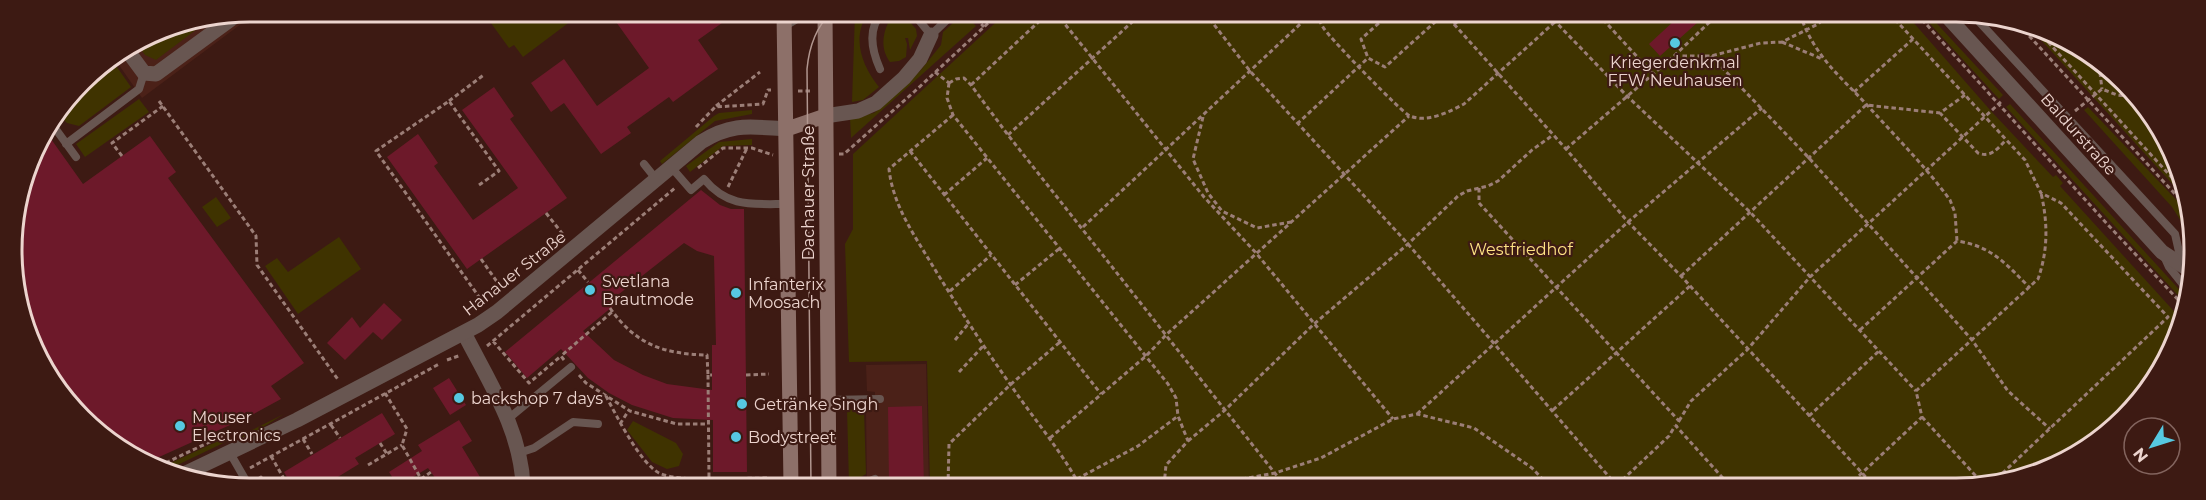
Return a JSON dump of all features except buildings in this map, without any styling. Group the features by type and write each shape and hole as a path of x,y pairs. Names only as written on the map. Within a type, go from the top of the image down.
{"main road":[{"name":"Dachauer Straße","path":"784,22 791,478"},
{"name":"Dachauer Straße","path":"825,22 829,478"},
{"name":"Dachauer Straße","path":"787,129 825,116"}],"street":[{"name":"Baldurstraße","path":"1952,22 2163,252 2183,266"},
{"path":"131,56 144,73 156,74 225,24"},
{"path":"825,116 858,111 876,103 904,78 920,59 931,35"},
{"name":"Hanauer Straße","path":"192,470 377,379 464,333 497,312 701,142 729,128 787,129"},
{"path":"464,333 513,431 522,478"}],"lane":[{"path":"875,22 872,37 873,55 880,69"},
{"path":"920,22 931,35 945,22"},
{"path":"1981,24 2175,234 2183,259"},
{"path":"66,144 139,89 144,73"},
{"path":"2052,132 2067,118"},
{"path":"57,131 76,157"},
{"path":"644,164 656,179"},
{"path":"671,167 691,190 705,179 715,192 744,203 787,204"},
{"path":"2163,252 2169,267 2181,283"},
{"path":"508,419 572,367"},
{"path":"828,400 880,399"},
{"path":"519,453 534,448 573,422 598,424"},
{"path":"230,453 244,478"}],"path":[{"path":"979,22 984,27"},
{"path":"844,154 989,22"},
{"path":"971,85 1038,22"},
{"path":"1064,22 1204,198 1256,253 1393,419"},
{"path":"1008,135 1132,22"},
{"path":"1212,22 1250,71 1297,125 1408,244 1609,478"},
{"path":"1082,227 1304,22"},
{"path":"1320,22 1325,31 1409,116"},
{"path":"1380,22 1361,39 1368,58 1385,67 1435,22"},
{"path":"1451,22 1566,149 1628,222 1681,276 1867,478"},
{"path":"1454,25 1457,22"},
{"path":"1050,438 1146,356 1167,334 1409,116 1435,116 1464,104 1555,22"},
{"path":"1557,22 1627,96 1750,212 1860,330 1916,392 1922,417 1976,477"},
{"path":"1605,22 1653,74"},
{"path":"1566,149 1674,56 1710,22"},
{"path":"1803,22 1823,60 1950,200 1955,213 1958,241"},
{"path":"1674,56 1711,56 1761,43 1782,42 1820,22"},
{"path":"1898,22 2025,160 2041,193 2046,217 2043,264 2038,279 1916,392"},
{"path":"1924,22 2178,299"},
{"path":"2028,35 2177,196"},
{"path":"1854,92 1913,38"},
{"path":"1782,42 1823,60"},
{"path":"2048,42 2171,176"},
{"path":"1711,56 1809,158 1918,279 1972,340 2008,391 2050,429"},
{"path":"1297,125 1368,58"},
{"path":"693,129 715,107 760,72"},
{"path":"936,72 949,83"},
{"path":"476,310 484,304 376,151 485,74"},
{"path":"2100,75 2102,89"},
{"path":"949,83 964,78 971,85 1279,478"},
{"path":"949,83 947,98 953,115 1168,384 1176,398 1178,416 1188,441"},
{"path":"1624,478 1669,436 1691,401 1747,350 1810,277 2014,89"},
{"path":"2067,118 2102,89"},
{"path":"2102,89 2123,96"},
{"path":"1940,113 1965,95"},
{"path":"159,101 256,236 257,265 341,383"},
{"path":"449,101 499,171 479,185"},
{"path":"715,107 762,104"},
{"path":"1681,276 1866,105 1940,113 1978,153 1984,155 1990,155 2006,140"},
{"path":"122,156 112,143 163,106"},
{"path":"1417,414 1628,222 1762,108"},
{"path":"953,115 888,169 891,189 908,225 949,292 1076,478"},
{"path":"1203,117 1192,159 1208,193 1222,211 1257,228 1293,222"},
{"path":"1165,478 1166,465 1188,441 1225,410 1314,324 1408,244 1458,196 1498,180 1553,135"},
{"path":"723,196 747,148"},
{"path":"909,151 1101,394"},
{"path":"944,195 987,158"},
{"path":"1479,188 1479,203 1679,421"},
{"path":"1204,198 1208,193"},
{"path":"2004,472 2168,317 2061,203 2041,193"},
{"path":"546,213 566,235 557,243"},
{"path":"1860,330 1958,241"},
{"path":"1958,241 1984,247 1998,257 2030,288"},
{"path":"1015,285 1059,248"},
{"path":"949,292 991,255"},
{"path":"481,260 502,289"},
{"path":"578,270 588,282"},
{"path":"1552,410 1690,286"},
{"path":"493,341 529,383 611,310 632,334 654,347 681,355 707,355 710,375 708,424 710,478"},
{"path":"955,340 969,323"},
{"path":"948,478 949,444 1010,384 1060,342"},
{"path":"959,372 984,345"},
{"path":"1809,416 1879,351"},
{"path":"561,356 586,383 629,410 677,424 708,424"},
{"path":"746,375 769,374"},
{"path":"368,465 402,445 407,429 377,379"},
{"path":"605,395 620,424 640,453 658,472 684,478"},
{"path":"620,424 629,410"},
{"path":"1248,478 1275,473 1321,458 1393,419 1417,414 1474,428 1532,468 1541,478"},
{"path":"1079,478 1138,446 1178,416"},
{"path":"1857,478 1922,417"},
{"path":"331,424 340,438"},
{"path":"1676,426 1723,478"},
{"path":"168,462 218,438 235,433"},
{"path":"303,439 312,454"},
{"path":"380,443 387,454"},
{"path":"402,445 420,478"},
{"path":"271,456 283,478"},
{"path":"422,478 430,472"}],"shaded area":[{"path":"243,22 142,98 119,65 124,61 149,46 191,30"},
{"path":"926,364 929,478 867,478 866,410 875,410 875,392 867,391 866,365"}],"green space":[{"path":"490,22 570,22 523,57 514,45 509,48"},
{"path":"855,22 863,22 860,32 861,52 868,70 879,87 863,100 852,102"},
{"path":"910,22 916,29 917,36 910,50 908,38 905,38 906,57 899,61 890,62 885,53 884,38 888,23"},
{"path":"954,22 972,22 976,26 851,138 850,118 874,113 920,71 941,45 943,32"},
{"name":"Westfriedhof","path":"996,22 1913,22 1991,111 2053,177 2056,175 2063,183 2060,186 2175,312 2153,364 2127,400 2106,421 2057,454 2015,470 1986,476 1956,478 930,478 927,361 849,362 845,244 853,229 853,154"},
{"path":"1928,22 1935,22 2003,95 1999,99"},
{"path":"197,29 156,60 145,55 141,50 149,46"},
{"path":"2040,39 2070,53 2117,89 2153,136 2174,186"},
{"path":"117,67 131,87 79,126 64,120 79,100"},
{"path":"139,99 149,112 85,157 76,144"},
{"path":"2010,104 2180,290 2179,296 2006,107"},
{"path":"2088,107 2178,202 2182,223 2172,207 2084,110"},
{"path":"752,110 752,114 715,121 662,164 660,161 719,113"},
{"path":"752,139 752,145 723,146 690,172 686,166 719,142"},
{"path":"216,197 231,218 217,227 202,207"},
{"path":"339,237 361,269 298,314 265,266 277,258 288,272"},
{"path":"847,409 864,410 866,474 859,478 849,478"},
{"path":"284,414 241,441 238,436 177,465 171,463 218,441 248,432"},
{"path":"633,421 676,443 683,454 679,466 667,469 652,462 627,430"}],"tram line":[{"path":"811,478 807,69 814,39 823,22"}],"place":[{"name":"Kriegerdenkmal FFW Neuhausen","path":"1675,43"},
{"name":"Svetlana Brautmode","path":"590,290"},
{"name":"Infanterix Moosach","path":"736,293"},
{"name":"backshop 7 days","path":"459,398"},
{"name":"Getränke Singh","path":"742,404"},
{"name":"Mouser Electronics","path":"180,426"},
{"name":"Bodystreet","path":"736,437"}]}
